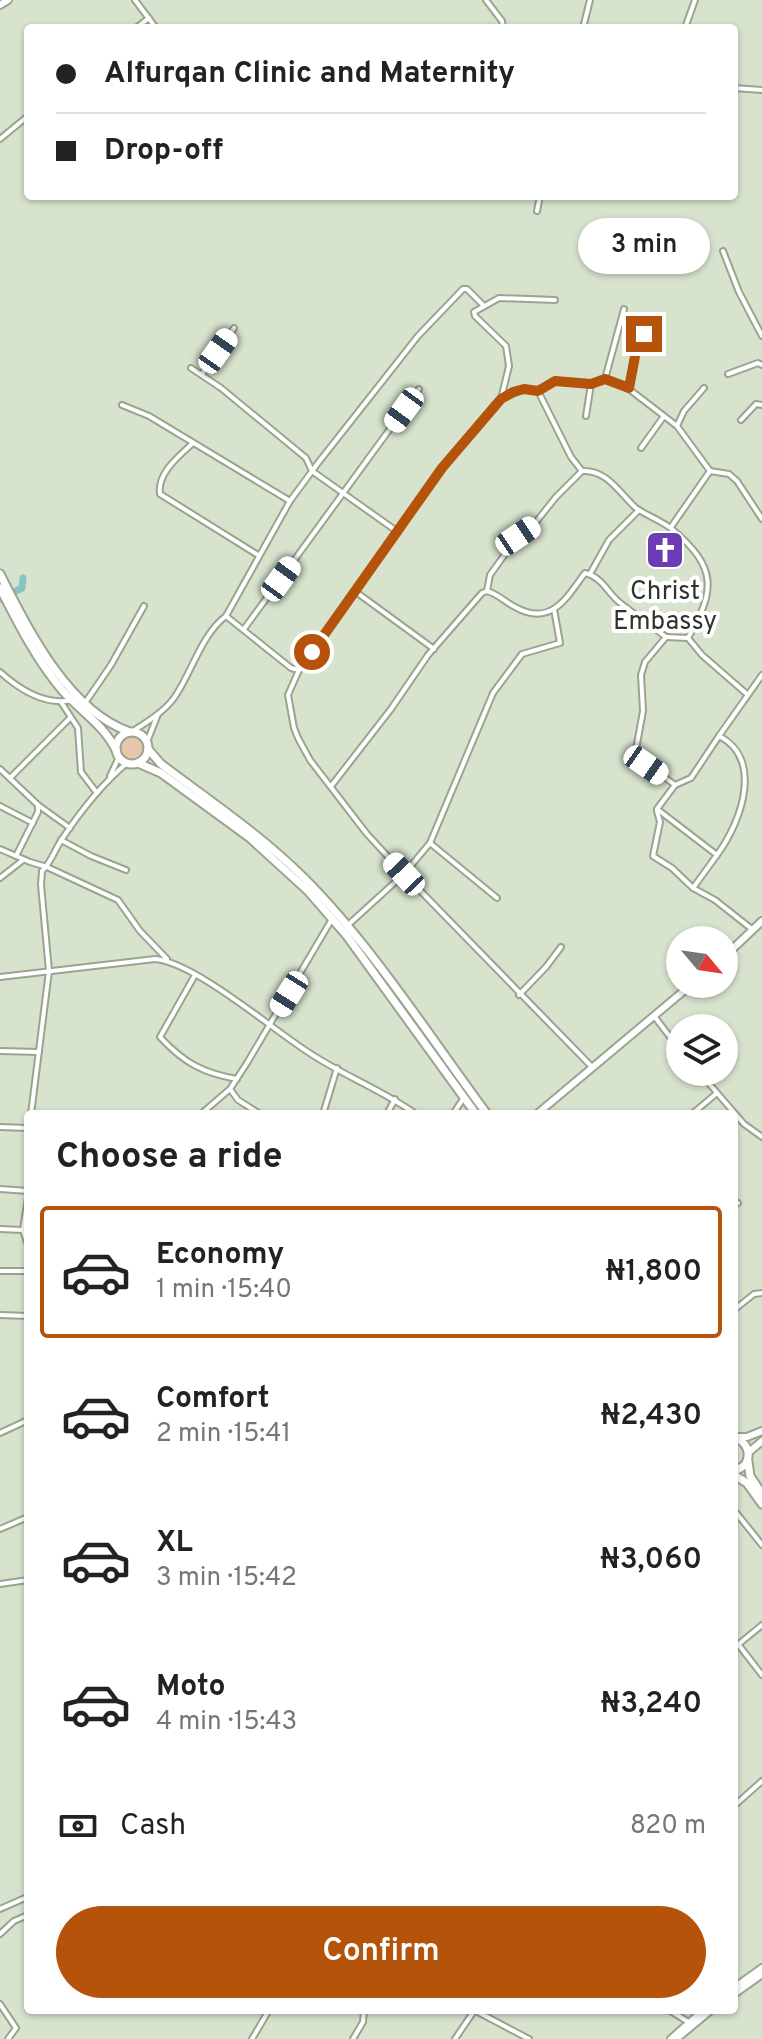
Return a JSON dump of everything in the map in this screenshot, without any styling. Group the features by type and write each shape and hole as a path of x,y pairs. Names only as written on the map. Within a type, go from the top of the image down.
{"main road":[{"path":"0,574 3,589 44,654 85,703 110,724 143,736 161,764 285,860 348,925 484,1110"},
{"path":"10,600 38,658 72,700 105,730 117,754 127,763 138,763 161,773 250,838 288,871 332,919 473,1110"},
{"path":"117,754 118,740 132,732"},
{"path":"138,763 146,756 148,745"},
{"path":"738,1439 744,1442 750,1476 762,1494"},
{"path":"738,1471 748,1457"},
{"path":"738,1476 762,1504"}],"street":[{"path":"0,5 8,0"},
{"path":"135,0 153,24"},
{"path":"486,0 502,24"},
{"path":"584,24 590,0"},
{"path":"686,24 695,0"},
{"path":"141,24 149,18"},
{"path":"738,88 762,90"},
{"path":"0,139 24,119"},
{"path":"537,211 539,200"},
{"path":"723,251 739,292 762,336"},
{"path":"132,732 174,699 210,635 226,616 290,501 410,346 460,291 467,289 483,305"},
{"path":"501,399 509,361 506,346 473,314 483,305 499,298 555,300"},
{"path":"605,379 624,309"},
{"path":"202,374 234,328"},
{"path":"629,388 636,351 644,334"},
{"path":"728,374 758,363 762,365"},
{"path":"191,368 306,458 312,471 398,532"},
{"path":"592,1067 519,995 367,834 310,760 294,728 288,695 299,670 442,468 501,399 513,392 524,389 538,391 555,381 591,384 605,379 629,388 677,426 710,471 729,474 737,481 762,519"},
{"path":"586,416 591,384"},
{"path":"677,426 684,411 704,388"},
{"path":"244,629 419,389"},
{"path":"538,391 571,457 582,471"},
{"path":"741,420 756,404 762,405"},
{"path":"122,405 149,416 290,501"},
{"path":"641,448 664,416"},
{"path":"193,443 163,476 160,494 258,555"},
{"path":"487,591 490,575 518,536 532,527 582,471 589,471 615,483 639,510 671,527 696,554 709,587 705,608 688,638"},
{"path":"671,527 710,471"},
{"path":"590,574 609,540 639,510"},
{"path":"487,591 516,608 542,613 567,599 585,573 590,574 614,598 666,637 688,638 702,655 748,695"},
{"path":"332,785 434,649 487,591"},
{"path":"356,592 434,649"},
{"path":"85,703 111,665 144,606"},
{"path":"348,925 404,874 430,843 493,693 522,654 560,643 554,609"},
{"path":"226,616 291,668 299,670"},
{"path":"666,637 645,662 641,675 643,711 635,755 675,785"},
{"path":"1,675 37,698 61,702 72,700"},
{"path":"753,930 653,856 660,822 657,809 675,785 691,778 762,675"},
{"path":"61,702 79,733 81,772 97,793"},
{"path":"148,745 160,711"},
{"path":"10,778 70,718"},
{"path":"719,736 747,751"},
{"path":"109,779 117,754"},
{"path":"32,1110 49,971 42,871 97,793 127,763"},
{"path":"0,769 38,805 70,828"},
{"path":"16,856 33,823 38,805"},
{"path":"0,806 33,823"},
{"path":"657,809 717,855"},
{"path":"693,888 743,820"},
{"path":"61,840 126,870"},
{"path":"430,843 497,898"},
{"path":"0,849 118,900 140,931 169,960 311,1054 410,1110"},
{"path":"1,875 23,859"},
{"path":"206,1110 237,1079 332,919"},
{"path":"738,944 762,921"},
{"path":"519,995 561,947"},
{"path":"0,977 169,960"},
{"path":"195,975 160,1037 180,1058 210,1073 237,1079"},
{"path":"542,1110 675,998"},
{"path":"654,1016 666,1032"},
{"path":"0,1051 39,1052"},
{"path":"324,1110 337,1068"},
{"path":"711,1086 732,1110"},
{"path":"230,1089 238,1100 254,1110"},
{"path":"697,1110 717,1093"},
{"path":"456,1110 464,1098"},
{"path":"389,1110 395,1099"},
{"path":"738,1117 762,1137"},
{"path":"0,1127 24,1128"},
{"path":"0,1189 24,1193"},
{"path":"24,1223 24,1233"},
{"path":"0,1229 23,1230"},
{"path":"0,1271 24,1271"},
{"path":"738,1307 754,1294 762,1293"},
{"path":"0,1315 24,1316"},
{"path":"0,1433 24,1422"},
{"path":"738,1437 762,1431"},
{"path":"748,1457 762,1441"},
{"path":"738,1515 762,1545"},
{"path":"0,1529 24,1519"},
{"path":"0,1584 24,1581"},
{"path":"738,1644 762,1625"},
{"path":"738,1648 762,1675"},
{"path":"738,1802 762,1781"},
{"path":"0,1909 24,1898"},
{"path":"0,1934 24,1917"},
{"path":"738,1988 762,1971"},
{"path":"0,2004 16,2028 8,2039"},
{"path":"252,2039 267,2014"},
{"path":"353,2039 363,2022 364,2014"},
{"path":"455,2039 471,2014"},
{"path":"482,2014 529,2039"},
{"path":"675,2014 690,2023"},
{"path":"674,2039 700,2014"},
{"path":"690,2023 705,2014"}],"shaded area":[{"path":"132,734 142,738 146,748 142,758 132,762 122,758 118,748 122,738"}],"waterway":[{"path":"0,599 22,588 23,578"}],"place":[{"name":"Christ Embassy","path":"665,550"}],"route":[{"path":"312,652 442,468 476,432 501,399 524,389 538,391 555,381 591,384 605,379 629,388 636,351 644,334"}]}
